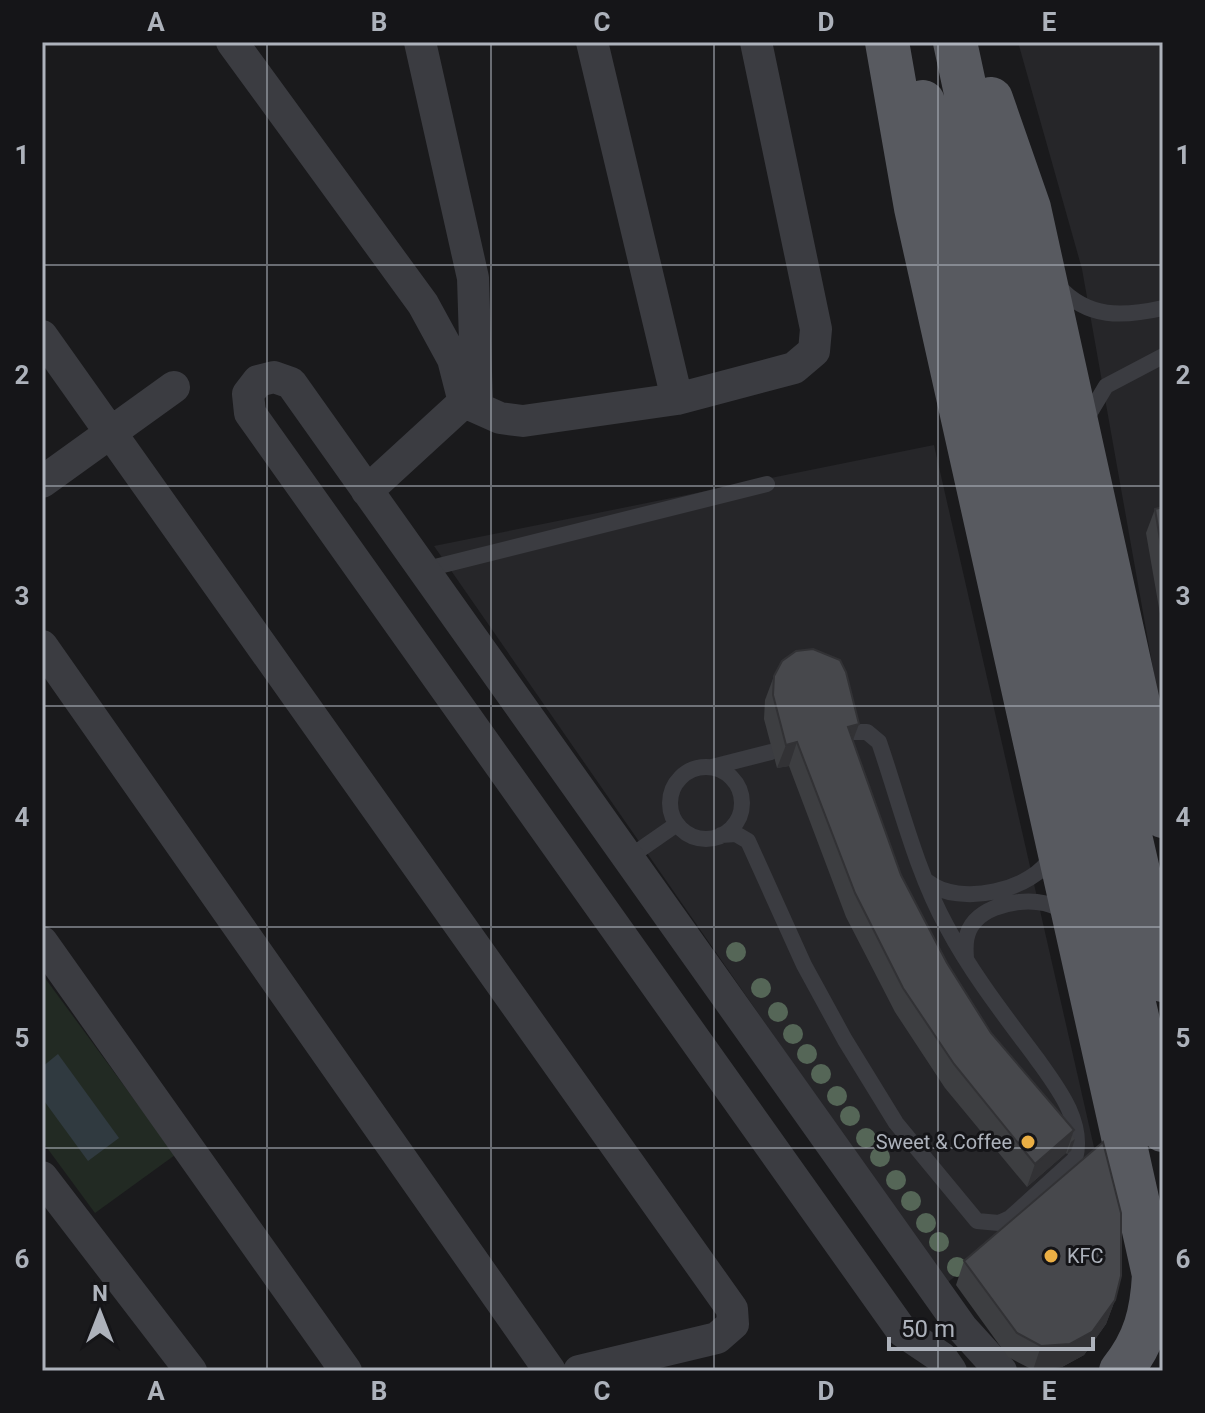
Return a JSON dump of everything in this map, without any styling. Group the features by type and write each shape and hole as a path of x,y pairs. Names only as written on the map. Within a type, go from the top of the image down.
{"main road":[{"path":"887,42 916,208 1075,925 1156,1250 1149,1321 1140,1344 1121,1371"},
{"path":"906,42 1041,520 1163,980"},
{"path":"955,42 1041,520 1163,1130"},
{"path":"971,42 1029,208 1163,816"}],"street":[{"path":"232,42 423,304 453,359 471,404 500,418 523,421 677,399 794,368 814,351 816,329 756,42"},
{"path":"367,491 471,404 473,278 420,42"},
{"path":"592,42 677,399"},
{"path":"42,336 732,1309 733,1324 717,1338 579,1371"},
{"path":"962,1328 941,1361 902,1331 250,413 247,403 252,387 266,377 291,383 962,1328 1001,1371"},
{"path":"42,482 174,387"},
{"path":"42,646 550,1371"},
{"path":"42,942 346,1371"},
{"path":"42,1177 191,1371"}],"lane":[{"path":"1039,254 1054,281 1085,309 1119,316 1163,308"},
{"path":"1084,459 1085,420 1106,386 1163,356"},
{"path":"423,570 767,484"},
{"path":"771,752 688,771 672,789 669,801 677,824 697,838 736,834 748,841 804,965 896,1123 968,1213 977,1221 999,1223 1010,1218 1075,1159 1077,1142 1071,1114 1059,1089 966,960 945,924 879,742 867,732 848,732"},
{"path":"712,767 732,777 741,798 738,820 721,835"},
{"path":"628,858 677,824"},
{"path":"927,881 939,891 965,896 1016,884 1043,869 1058,844"},
{"path":"966,960 968,932 985,913 1036,901 1062,910 1075,925"}],"shaded area":[{"path":"1018,42 1163,42 1163,725 1082,269"},
{"path":"934,445 1096,1156 946,1284 434,546"},
{"path":"42,974 175,1155 95,1213 42,1141"},
{"path":"58,1054 119,1138 88,1161 42,1098 42,1067"}],"building":[{"path":"1163,507 1163,558 1155,509"},
{"path":"813,649 840,660 846,672 859,724 848,727 901,875 947,963 991,1033 1074,1130 1035,1164 954,1064 903,988 855,893 797,742 786,745 773,695 774,676 782,661 796,651"},
{"name":"KFC","path":"1103,1142 1121,1213 1121,1276 1115,1300 1092,1332 1070,1344 1041,1346 1017,1333 964,1261"}],"place":[{"name":"Sweet & Coffee","path":"1028,1142"},
{"name":"KFC","path":"1051,1256"}]}
